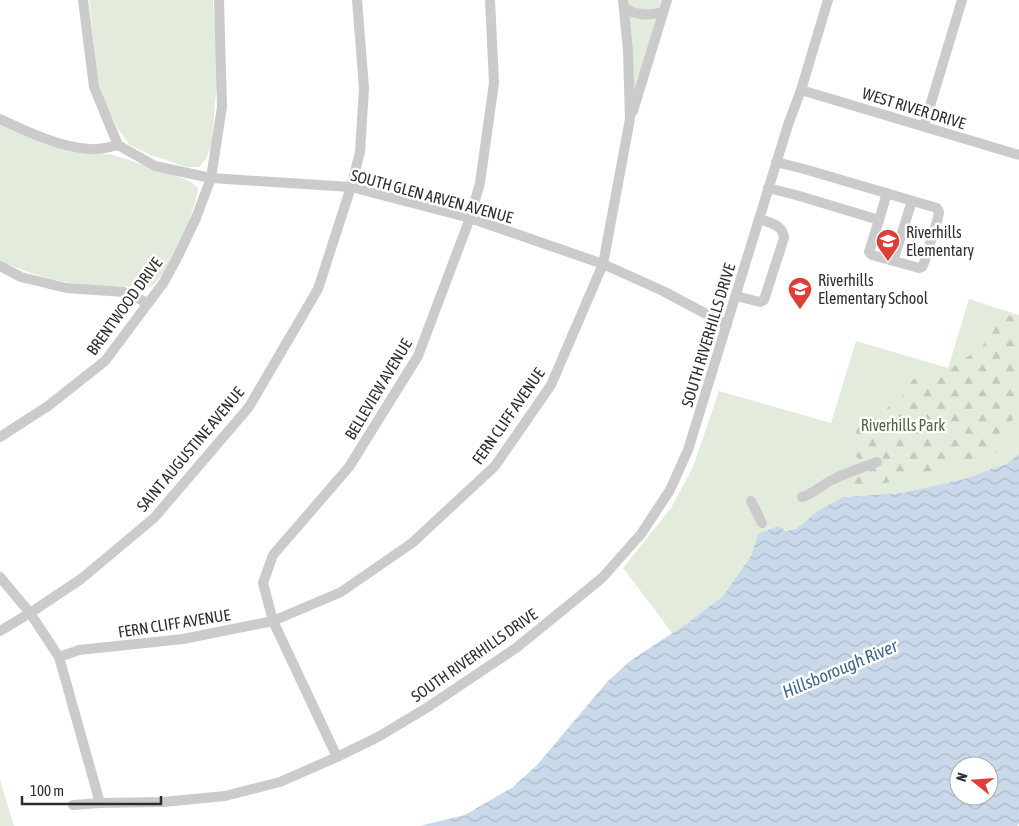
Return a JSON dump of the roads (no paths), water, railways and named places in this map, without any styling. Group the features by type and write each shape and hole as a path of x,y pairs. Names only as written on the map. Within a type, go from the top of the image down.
{"street":[{"path":"0,119 29,133 67,146 92,150 118,145 94,87 84,0"},
{"name":"BRENTWOOD DRIVE","path":"0,437 48,406 105,361 164,282 178,256 196,218 211,178 222,107 219,0"},
{"name":"SAINT AUGUSTINE AVENUE","path":"30,613 81,579 154,518 250,407 318,289 351,187 360,152 364,88 357,0"},
{"name":"BELLEVIEW AVENUE","path":"337,757 273,621 263,583 273,555 349,467 418,356 470,218 480,183 494,83 490,0"},
{"path":"630,119 666,0"},
{"name":"SOUTH RIVERHILLS DRIVE","path":"73,805 163,802 226,796 280,782 378,737 428,707 516,648 602,578 641,534 670,490 688,450 776,162 801,90 828,0"},
{"path":"924,126 962,0"},
{"path":"623,4 635,14 649,16 663,12"},
{"name":"FERN CLIFF AVENUE","path":"59,657 79,650 183,640 273,621 341,592 412,543 495,466 551,385 603,264 630,119 628,51 623,4"},
{"name":"WEST RIVER DRIVE","path":"801,90 1019,155"},
{"name":"SOUTH GLEN ARVEN AVENUE","path":"118,145 155,166 211,178 351,187 470,218 603,264 662,291 727,325"},
{"path":"776,162 887,193 937,208 938,212 922,267 919,268 893,261 872,255 869,252 887,193"},
{"path":"768,188 879,220"},
{"path":"893,261 912,201"},
{"path":"736,296 760,302 764,300 784,238 780,227 759,219"},
{"path":"0,266 21,277 66,288 124,292 148,303"},
{"path":"802,497 807,496 837,477 877,462"},
{"path":"751,501 762,523"},
{"path":"0,577 30,613 59,657 100,803"},
{"path":"0,631 30,613"}],"water":[{"name":"Hillsborough River","path":"1019,454 1019,823 1017,826 419,826 465,815 513,787 537,765 607,682 630,661 686,624 723,596 751,556 758,534 778,526 785,531 796,529 817,511 843,497 902,493 964,479 1008,463"}],"place":[{"name":"Riverhills Elementary","path":"888,262"},
{"name":"Riverhills Elementary School","path":"800,310"}],"park label":[{"name":"Riverhills Park","path":"903,425"}]}
